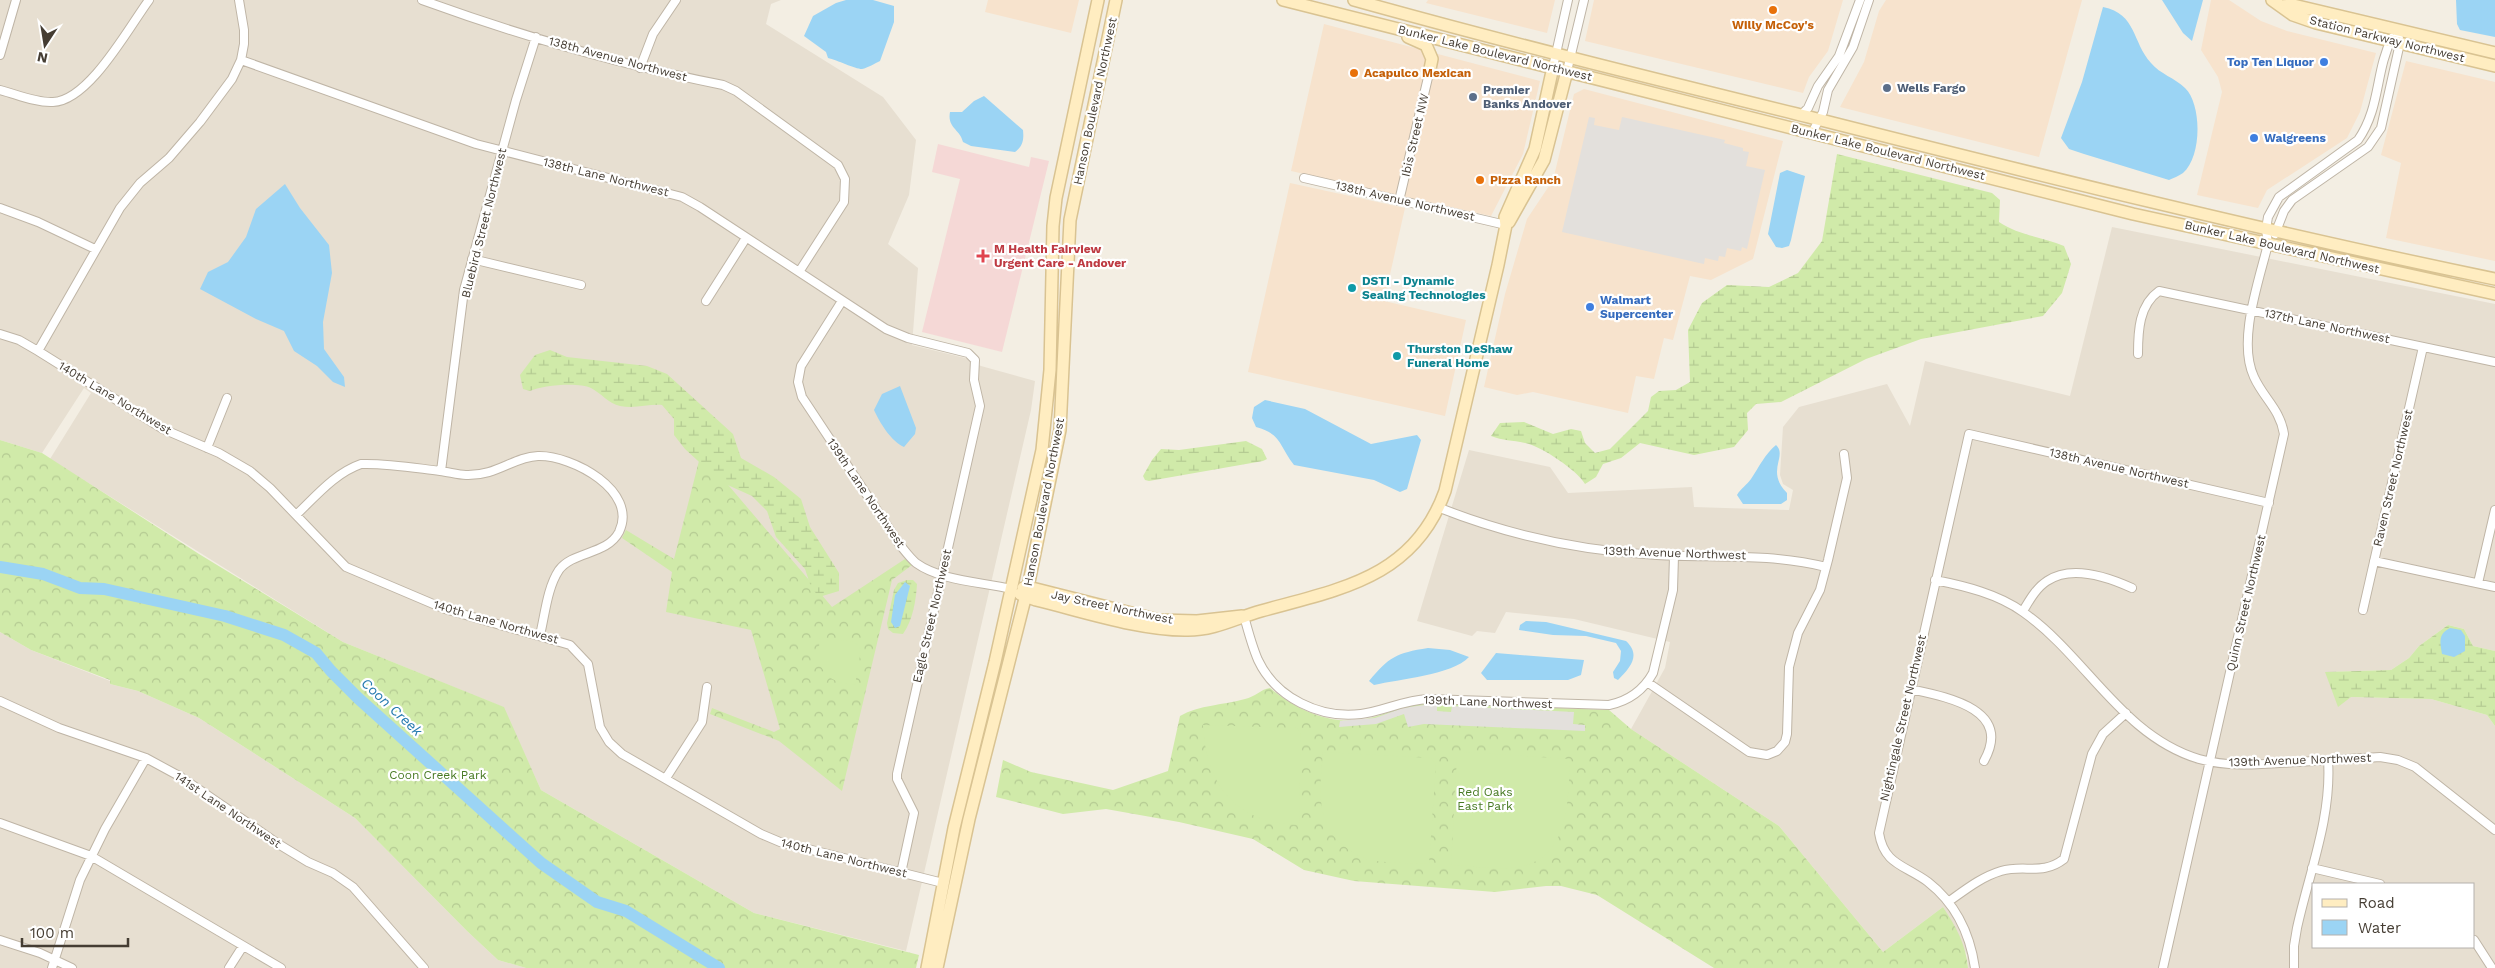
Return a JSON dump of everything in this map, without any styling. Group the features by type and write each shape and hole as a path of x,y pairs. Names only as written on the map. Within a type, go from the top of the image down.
{"main road":[{"name":"Hanson Boulevard Northwest","path":"927,968 943,883 1012,589 1042,450 1046,418 1056,198 1098,0"},
{"name":"Hanson Boulevard Northwest","path":"937,968 969,819 1030,595 1060,430 1070,220 1116,0"},
{"name":"Bunker Lake Boulevard Northwest","path":"1283,0 2133,214 2495,294"},
{"name":"Bunker Lake Boulevard Northwest","path":"1354,0 1571,58 1818,120 2272,230 2495,279"},
{"name":"Station Parkway Northwest","path":"2279,2 2495,53"},
{"name":"Station Parkway Northwest","path":"2279,2 2293,14 2316,23 2495,66"},
{"path":"1359,19 1383,30 1422,42 1430,52 1430,69"},
{"name":"Jay Street Northwest","path":"1012,589 1030,595 1160,620 1197,621 1225,616 1244,616 1342,588 1384,570 1409,550 1421,538 1440,508 1506,225 1505,217 1535,150 1553,67"},
{"name":"Jay Street Northwest","path":"1506,225 1531,187 1544,160 1567,71"}],"street":[{"path":"0,55 16,0"},
{"path":"0,90 53,102 68,98 98,74 149,0"},
{"path":"38,351 120,208 140,183 169,158 200,122 232,79 241,60 244,30 239,0"},
{"name":"138th Avenue Northwest","path":"422,0 436,2 536,37 640,68 723,85 736,91 838,165 845,179 844,202 799,272"},
{"path":"640,68 654,34 676,0"},
{"name":"Jay Street Northwest","path":"1553,67 1568,0"},
{"name":"Jay Street Northwest","path":"1567,71 1584,0"},
{"path":"1801,115 1808,108 1818,86 1839,56 1860,0"},
{"path":"1812,133 1823,112 1828,90 1853,47 1869,0"},
{"name":"Quinn Street Northwest","path":"2163,968 2284,434 2278,412 2254,377 2248,359 2247,340 2268,244 2272,230 2292,200 2368,147 2376,137 2381,128 2397,30"},
{"name":"Bluebird Street Northwest","path":"441,471 464,290 536,37"},
{"name":"Quinn Street Northwest","path":"2272,230 2270,212 2279,197 2358,140 2366,129 2372,117 2395,42"},
{"name":"138th Lane Northwest","path":"241,60 452,136 502,151 682,197 896,334 968,353 973,356"},
{"name":"Ibis Street NW","path":"1399,201 1430,69"},
{"name":"138th Avenue Northwest","path":"1304,178 1506,225"},
{"path":"0,208 38,222 95,249"},
{"path":"706,301 746,238"},
{"path":"472,259 582,285"},
{"name":"137th Lane Northwest","path":"2138,354 2138,339 2144,308 2150,298 2159,291 2495,362"},
{"name":"139th Lane Northwest","path":"842,301 801,366 799,386 802,397 813,416 900,545 914,561 926,569 1012,589"},
{"name":"140th Lane Northwest","path":"0,334 19,340 38,351 163,429 207,448 250,471 346,567 445,609 570,645 588,664 600,727 609,742 622,754 761,834 780,842 943,883"},
{"name":"Raven Street Northwest","path":"2363,610 2423,346"},
{"name":"Eagle Street Northwest","path":"901,873 914,812 897,779 897,774 980,406 974,380 976,365 973,356"},
{"path":"207,448 227,398"},
{"name":"138th Avenue Northwest","path":"1969,434 2269,503"},
{"name":"Nightingale Street Northwest","path":"1969,434 1880,824 1880,844 1888,857 1928,882 1948,902 1966,932 1975,968"},
{"path":"1674,556 1672,598 1655,667 1647,682 1749,752 1762,755 1772,753 1780,748 1787,734 1787,680 1794,644 1820,590 1847,478 1844,454"},
{"path":"296,515 332,481 349,468 361,464 441,471 464,476 485,475 537,456 556,459 578,467 600,479 620,499 623,513 621,526 612,541 560,568 547,602 540,635"},
{"name":"139th Avenue Northwest","path":"1440,508 1466,518 1562,546 1600,551 1674,556 1758,556 1826,567"},
{"path":"2478,584 2495,510"},
{"path":"2374,561 2495,587"},
{"path":"2022,611 2045,582 2065,574 2091,574 2115,580 2132,588"},
{"name":"139th Avenue Northwest","path":"1935,580 1985,593 2022,611 2046,631 2126,713 2154,737 2184,753 2232,765 2380,757 2398,760 2414,767 2495,830"},
{"name":"139th Lane Northwest","path":"1244,616 1259,661 1268,677 1290,697 1323,712 1359,714 1408,700 1428,699 1599,706 1618,703 1634,695 1647,682"},
{"path":"666,778 702,722 707,687"},
{"path":"1910,689 1962,701 1978,714 1988,724 1992,733 1989,751 1984,761"},
{"name":"141st Lane Northwest","path":"0,700 59,728 146,758 182,777 280,846 308,862 333,873 353,887 424,968"},
{"path":"1948,902 1982,878 2003,870 2049,868 2064,859 2092,754 2104,734 2126,713"},
{"path":"52,968 80,880 91,856 146,758"},
{"path":"2294,968 2296,928 2326,810 2330,782 2328,760"},
{"path":"0,823 91,856 281,968"},
{"path":"2312,868 2376,883"},
{"path":"0,940 54,959 72,968"},
{"path":"2475,942 2492,968"},
{"path":"229,968 243,946"}],"shaded area":[{"path":"0,0 781,0 771,4 766,24 883,97 916,140 909,195 888,244 918,268 912,345 965,358 981,366 1035,381 1031,410 906,951 754,913 541,790 503,707 343,642 50,459 91,393 84,388 42,453 0,440"},
{"path":"988,0 1079,0 1071,33 985,12"},
{"path":"1428,0 1555,0 1547,33 1426,3"},
{"path":"1594,0 1843,0 1828,51 1809,77 1803,93 1585,41"},
{"path":"1886,0 2082,0 2039,157 1840,107 1864,62 1879,11"},
{"path":"2211,0 2229,0 2261,21 2287,31 2376,53 2360,112 2347,138 2267,190 2258,208 2197,195 2222,92 2218,77 2201,50"},
{"path":"1324,24 1540,81 1523,154 1491,216 1291,171"},
{"path":"2406,61 2495,82 2495,261 2386,238 2401,163 2381,155"},
{"path":"1584,89 1783,141 1753,259 1711,280 1690,276 1673,340 1664,338 1654,379 1636,376 1628,413 1533,392 1517,395 1484,387 1505,294 1527,219 1553,180 1574,94"},
{"path":"1589,117 1595,118 1594,125 1619,130 1622,117 1725,140 1724,143 1743,148 1743,151 1749,152 1746,166 1765,170 1747,249 1742,247 1741,251 1727,248 1725,257 1719,256 1718,261 1705,258 1704,264 1562,232"},
{"name":"M Health Fairview Urgent Care - Andover","path":"938,144 1029,167 1031,157 1049,161 1002,352 922,332 960,179 932,172"},
{"path":"1290,183 1405,208 1384,301 1466,320 1445,416 1248,372"},
{"path":"2112,227 2495,304 2495,651 2473,646 2464,629 2448,625 2419,646 2409,658 2391,670 2326,672 2351,697 2431,699 2487,715 2495,726 2495,968 1968,968 1967,955 1943,907 1883,952 1779,826 1631,729 1665,668 1670,642 1574,619 1506,612 1495,633 1477,631 1472,636 1417,621 1469,450 1550,467 1568,493 1692,487 1694,507 1789,510 1793,490 1783,484 1780,475 1783,427 1799,407 1887,384 1910,426 1925,361 2070,396"},
{"path":"0,632 31,650 110,681 110,684 138,691 199,718 355,818 498,960 526,968 0,968"},
{"path":"1437,705 1437,711 1451,712 1452,706 1574,712 1573,724 1585,725 1585,731 1424,724 1408,727 1404,714 1376,724 1339,727 1340,721 1375,718 1403,708"}],"green space":[{"path":"1837,154 1992,193 2000,200 1999,222 2022,233 2064,246 2071,264 2062,293 2043,316 1921,339 1866,359 1781,402 1756,404 1747,413 1748,430 1734,447 1694,455 1640,443 1621,458 1603,464 1596,477 1585,484 1567,466 1540,449 1525,443 1491,436 1500,423 1524,422 1553,434 1571,429 1581,431 1585,443 1595,453 1610,449 1648,411 1651,397 1659,391 1676,390 1690,382 1688,330 1702,303 1727,285 1769,287 1798,273 1822,241"},
{"path":"550,350 567,357 647,366 667,374 733,434 741,458 774,477 801,499 810,527 839,573 839,591 819,597 811,587 805,569 776,537 767,511 752,496 721,482 685,449 674,435 674,419 662,405 620,406 612,403 591,388 578,385 551,386 530,391 523,389 520,375 535,355"},
{"name":"Coon Creek Park","path":"0,440 42,453 199,554 343,642 504,707 541,790 754,913 919,955 916,968 526,968 498,960 355,818 199,718 138,691 110,684 110,680 31,650 0,632"},
{"path":"1246,441 1262,449 1267,459 1149,481 1145,480 1143,476 1161,449 1179,450"},
{"path":"701,453 832,607 905,559 912,565 892,580 842,791 779,741 710,714 712,708 774,732 780,729 751,630 666,612 672,572 622,538 626,530 674,559"},
{"path":"913,580 917,584 913,610 903,634 893,633 888,629 887,623 894,590 898,583"},
{"path":"2448,625 2464,629 2473,646 2495,651 2495,726 2487,715 2431,699 2351,697 2338,707 2325,672 2391,670 2409,658 2419,646"},
{"path":"820,637 855,642 861,650 855,685 835,681 824,672 819,657"},
{"name":"Red Oaks East Park","path":"1270,688 1281,697 1306,711 1332,719 1346,720 1374,717 1423,703 1609,710 1631,729 1779,826 1883,952 1943,907 1960,936 1968,968 1714,968 1597,895 1561,886 1495,892 1354,881 1304,870 1253,839 1179,822 1106,809 1063,814 996,797 1003,760 1031,772 1113,790 1168,771 1180,716 1203,707 1249,698"},
{"path":"1203,725 1297,728 1301,734 1299,825 1277,823 1258,817 1242,809 1228,797 1218,783 1210,766 1205,746"},
{"path":"1323,752 1431,758 1436,764 1429,864 1371,860 1353,852 1336,839 1324,817 1322,804"},
{"path":"1464,752 1570,759 1566,812 1562,829 1554,844 1544,856 1528,865 1508,868 1451,865 1457,756"}],"water":[{"path":"846,0 873,0 894,6 894,22 880,61 862,69 828,58 826,52 804,36 813,16 836,3"},
{"path":"2162,0 2203,0 2192,41 2183,33"},
{"path":"2456,0 2495,0 2495,37 2460,30 2457,24"},
{"path":"2103,7 2114,11 2128,22 2151,63 2185,88 2195,106 2197,130 2194,155 2183,173 2169,180 2069,149 2061,138 2082,82"},
{"path":"984,96 1023,130 1022,142 1015,152 971,146 963,142 950,122 950,112 962,112 974,101"},
{"path":"1787,170 1805,176 1791,240 1789,246 1782,248 1776,247 1768,234 1780,173"},
{"path":"285,184 300,208 329,245 332,273 323,322 324,349 344,377 345,387 333,382 317,366 294,351 284,331 256,319 200,289 208,272 228,262 246,237 256,209"},
{"path":"900,386 916,428 915,434 904,447 890,436 874,410 882,394"},
{"path":"1265,400 1305,409 1371,444 1417,435 1421,440 1407,489 1400,492 1374,480 1294,465 1271,433 1256,427 1252,418 1254,407"},
{"path":"1776,445 1780,454 1777,471 1778,478 1787,493 1787,500 1781,504 1743,504 1737,495"},
{"path":"905,582 910,586 900,626 895,628 891,622 895,595"},
{"path":"1526,621 1546,622 1626,641 1633,651 1630,666 1618,680 1614,678 1613,672 1620,661 1621,651 1616,643 1586,636 1553,635 1519,630 1520,625"},
{"path":"2450,628 2461,630 2465,636 2465,651 2454,657 2442,654 2441,639 2443,633"},
{"path":"1428,648 1450,650 1469,657 1450,668 1425,676 1374,685 1369,681 1382,666 1394,657"},
{"path":"1496,653 1584,660 1581,675 1568,680 1487,680 1481,673"}],"waterway":[{"name":"Coon Creek","path":"0,567 43,574 80,588 104,589 225,616 284,635 316,653 358,698 541,863 597,902 626,911 719,968"}],"place":[{"name":"Willy McCoy's","path":"1773,10"},
{"name":"Top Ten Liquor","path":"2324,62"},
{"name":"Acapulco Mexican","path":"1354,73"},
{"name":"Wells Fargo","path":"1887,88"},
{"name":"Premier Banks Andover","path":"1473,97"},
{"name":"Walgreens","path":"2254,138"},
{"name":"Pizza Ranch","path":"1480,180"},
{"name":"M Health Fairview Urgent Care - Andover","path":"983,256"},
{"name":"DSTI - Dynamic Sealing Technologies","path":"1352,288"},
{"name":"Walmart Supercenter","path":"1590,307"},
{"name":"Thurston DeShaw Funeral Home","path":"1397,356"}]}
